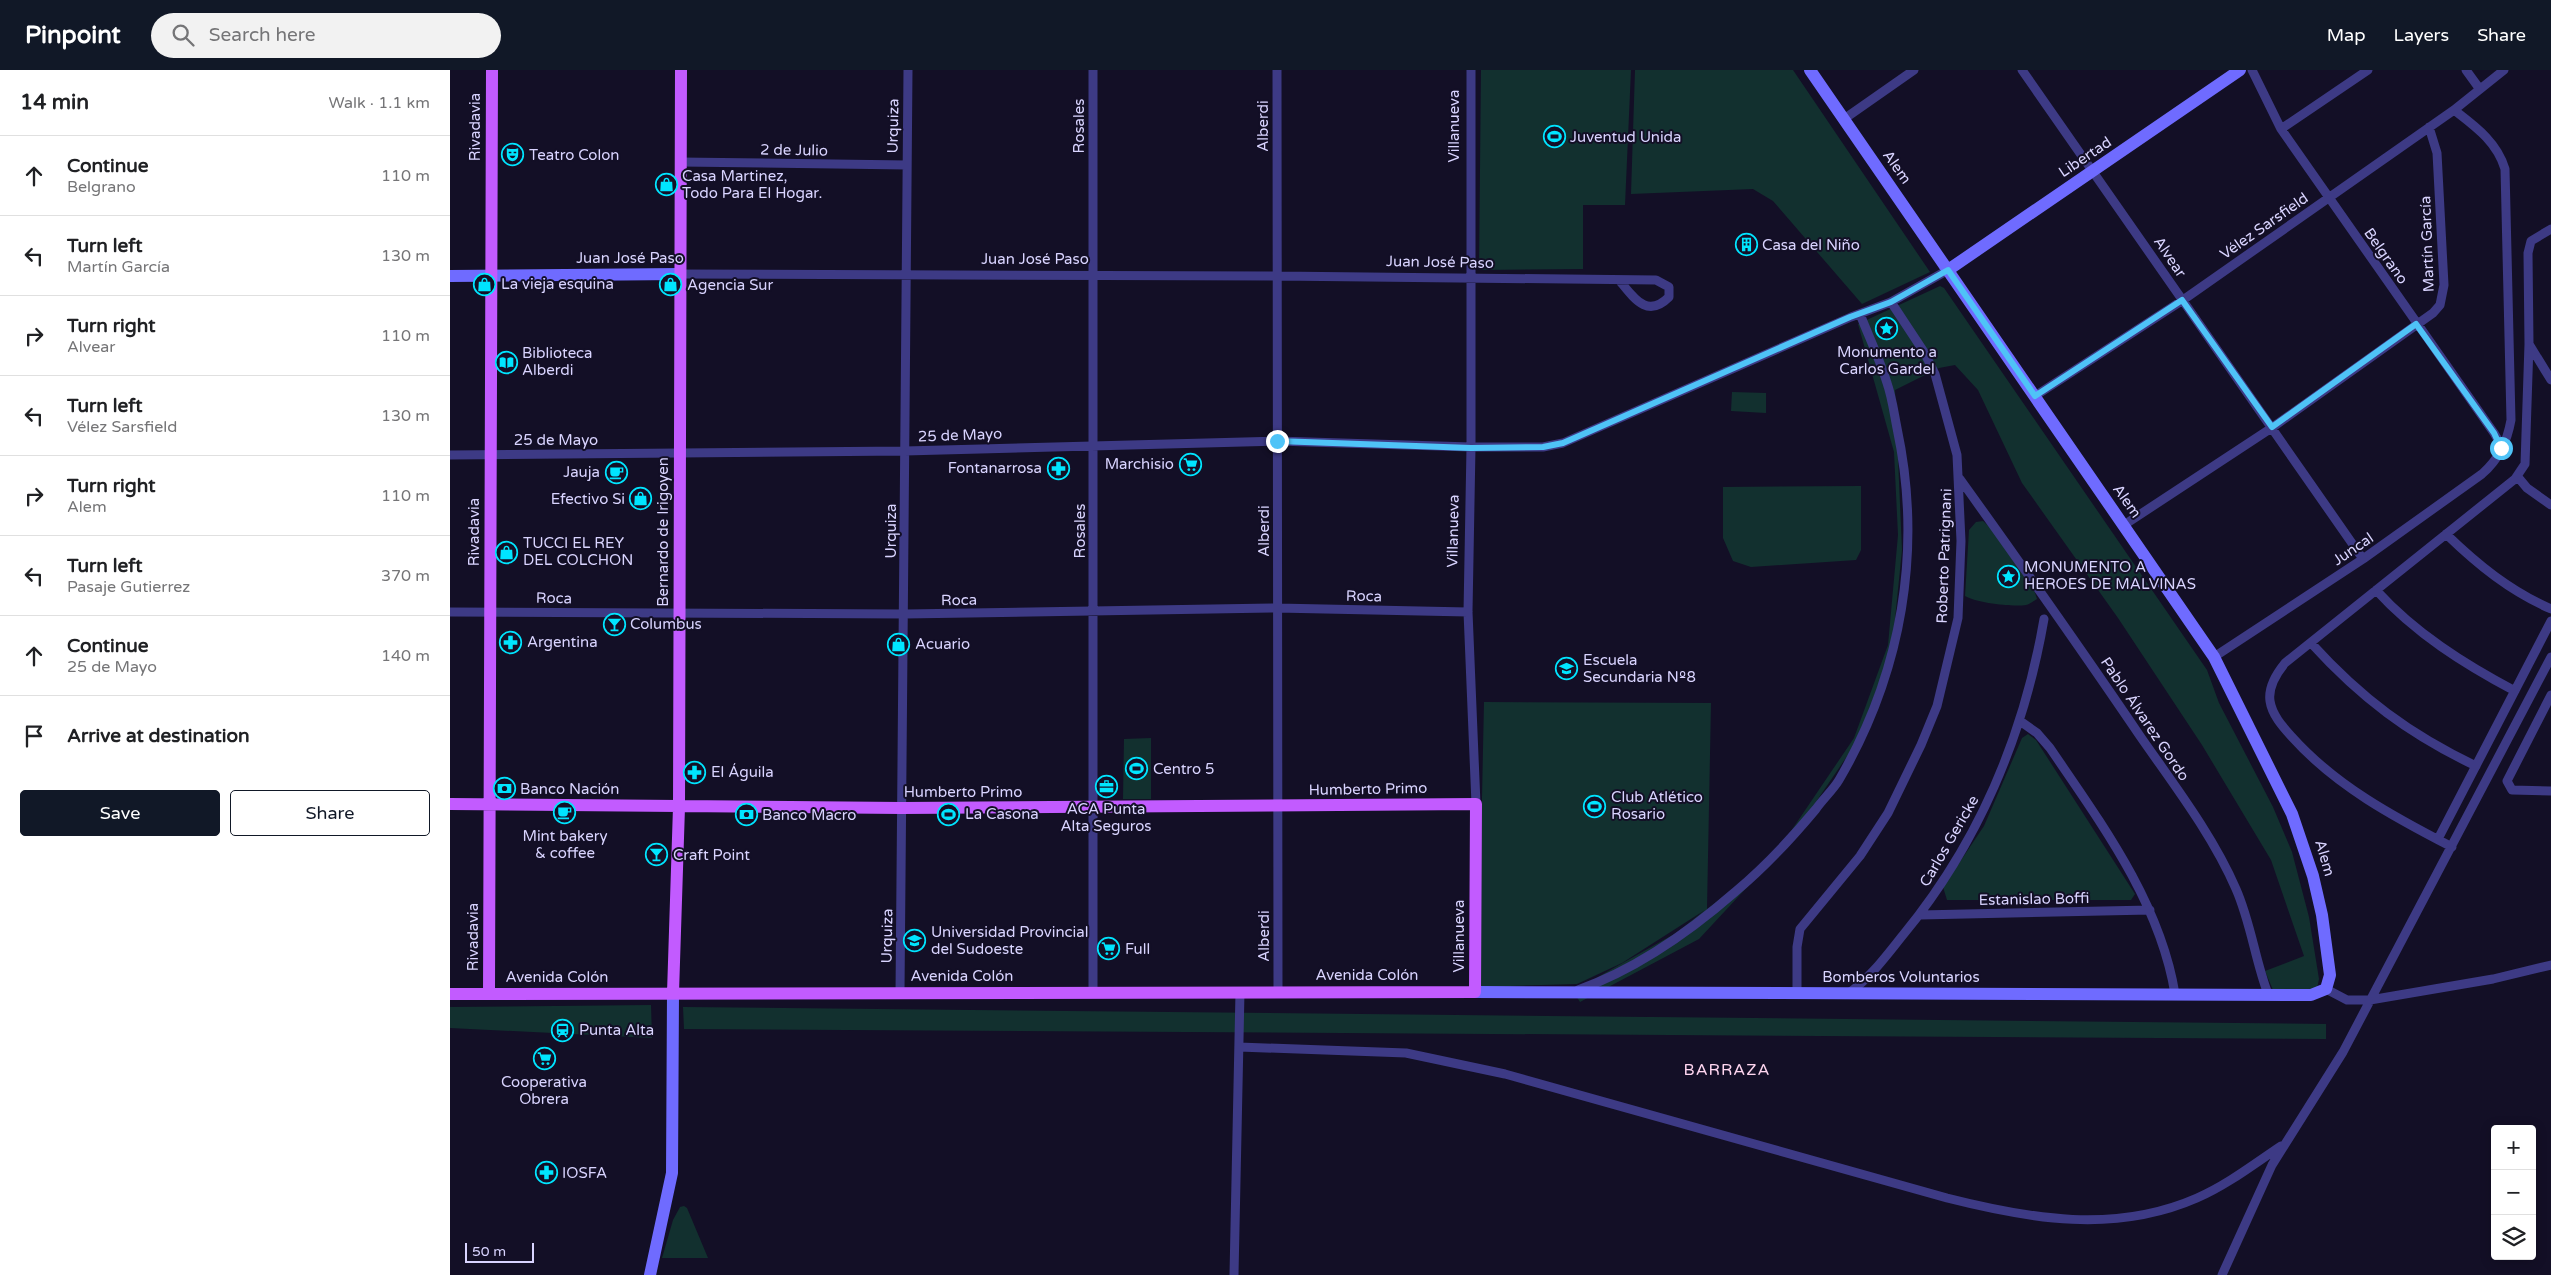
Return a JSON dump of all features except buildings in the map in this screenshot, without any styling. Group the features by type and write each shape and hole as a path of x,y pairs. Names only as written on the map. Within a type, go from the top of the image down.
{"main road":[{"name":"Rivadavia","path":"489,994 492,70"},
{"name":"Bernardo de Irigoyen","path":"674,993 679,807 680,70"},
{"name":"Alem","path":"1810,70 2214,656 2300,833 2322,915 2330,975 2326,989"},
{"name":"Libertad","path":"1948,270 2240,70"},
{"name":"Juan José Paso","path":"450,276 680,274"},
{"name":"Humberto Primo","path":"450,804 490,803 679,807 1094,808 1476,804"},
{"name":"Villanueva","path":"1475,992 1476,804"},
{"name":"Bomberos Voluntarios","path":"1475,992 2314,994 2326,989"},
{"name":"Avenida Colón","path":"450,994 1475,992"},
{"path":"652,1272 672,1173 674,993"}],"street":[{"name":"Urquiza","path":"900,993 905,614 905,276 908,70"},
{"name":"Rosales","path":"1093,70 1093,992"},
{"name":"Alberdi","path":"1277,70 1278,992"},
{"name":"Villanueva","path":"1471,70 1471,448 1468,612 1476,804"},
{"path":"1844,119 1914,70"},
{"name":"Alvear","path":"2022,70 2363,559"},
{"name":"Belgrano","path":"2252,70 2281,129 2494,433 2501,445 2500,454"},
{"path":"2281,129 2368,70"},
{"path":"2466,70 2479,88"},
{"name":"Vélez Sarsfield","path":"2035,396 2182,300 2454,110 2479,88 2504,70"},
{"name":"Juncal","path":"2214,656 2363,559 2482,474 2493,465 2508,438 2511,420 2505,169 2496,147 2481,131 2454,110"},
{"name":"Martín García","path":"2124,525 2272,427 2440,305 2444,293 2437,152 2429,127"},
{"name":"2 de Julio","path":"680,162 907,165"},
{"path":"2452,847 2371,803 2315,760 2283,726 2270,704 2272,685 2285,663 2516,476 2525,464 2529,344 2528,247 2535,238 2550,232"},
{"name":"25 de Mayo","path":"450,454 680,454 905,451 1093,444 1277,441 1471,448 1543,447 1563,443 1891,302 1948,270"},
{"name":"Juan José Paso","path":"680,274 1277,276 1656,280 1664,282 1669,287 1669,297 1662,305 1652,307 1641,304 1619,280"},
{"name":"Roberto Patrignani","path":"1797,992 1797,947 1800,929 1860,856 1888,813 1921,744 1936,706 1958,618 1961,541 1960,479 1951,428 1935,374 1924,352 1891,302"},
{"path":"1563,992 1579,990 1647,958 1700,922 1751,879 1788,843 1838,781 1873,711 1886,676 1902,616 1908,552 1908,514 1901,447 1888,384 1860,314"},
{"path":"2529,344 2551,380"},
{"path":"2516,476 2523,485 2551,506"},
{"name":"Pablo Álvarez Gordo","path":"1960,479 2058,615 2206,833 2236,889 2247,922 2256,965 2268,994"},
{"path":"2446,534 2472,560 2494,577 2521,594 2551,609"},
{"path":"2376,590 2397,611 2437,644 2474,669 2515,691"},
{"name":"Roca","path":"450,612 905,614 1277,608 1468,612"},
{"name":"Carlos Gericke","path":"1849,993 1863,983 1920,915 1980,820 2020,721 2036,665 2044,619"},
{"path":"2438,839 2551,621"},
{"path":"2311,643 2339,673 2384,713 2417,734 2476,766"},
{"path":"2222,1275 2282,1146 2331,1072 2452,847 2551,656"},
{"path":"2551,695 2507,781 2512,790 2518,792 2551,791"},
{"path":"2541,715 2551,715"},
{"path":"2020,721 2037,733 2069,776 2118,853 2150,910 2162,939 2175,994"},
{"name":"Estanislao Boffi","path":"1920,915 2150,910"},
{"path":"2326,989 2347,1000 2370,1000 2493,979 2551,965"},
{"path":"1234,1275 1240,992"},
{"path":"1239,1047 1378,1051 1444,1059 1505,1074 1954,1200 2008,1213 2059,1220 2104,1221 2164,1210 2216,1188 2282,1146"}],"green space":[{"name":"Juventud Unida","path":"1481,70 1631,70 1625,205 1583,205 1583,269 1479,270"},
{"path":"1635,70 1793,70 1930,272 1862,304 1773,201 1753,189 1631,194"},
{"name":"Club Atlético Rosario","path":"1940,286 1944,288 2207,670 2219,703 2273,807 2292,852 2309,917 2319,979 2317,989 2273,990 2265,971 2304,956 2271,860 2202,745 2118,618 2022,483 1978,390 1955,365 1939,368 1895,390 1902,550 1892,649 1856,743 1788,843 1699,939 1580,1002 1573,991 1676,933 1705,910 1622,963 1577,984 1478,987 1484,702 1711,703 1707,909 1772,859 1854,738 1888,645 1898,535 1894,452 1858,324"},
{"path":"1732,392 1766,393 1766,413 1731,411"},
{"path":"1861,486 1861,550 1856,560 1751,567 1733,561 1723,538 1723,487"},
{"path":"1983,521 1998,535 2034,590 2037,599 2026,605 2012,605 1995,604 1965,596 1969,530 1976,522"},
{"path":"2028,734 2036,740 2135,894 2131,900 1947,900 1943,887 1984,826 2022,738"},
{"name":"Centro 5","path":"1151,738 1151,799 1123,799 1124,739"},
{"path":"651,1005 652,1038 450,1028 450,1007"},
{"path":"683,1007 2326,1024 2326,1039 684,1029"},
{"path":"684,1206 687,1208 708,1258 662,1258 673,1220 680,1207"}],"place":[{"name":"Juventud Unida","path":"1554,137"},
{"name":"Teatro Colon","path":"513,155"},
{"name":"Casa Martinez, Todo Para El Hogar.","path":"666,185"},
{"name":"Casa del Niño","path":"1746,245"},
{"name":"La vieja esquina","path":"485,284"},
{"name":"Agencia Sur","path":"671,285"},
{"name":"Monumento a Carlos Gardel","path":"1887,329"},
{"name":"Biblioteca Alberdi","path":"506,362"},
{"name":"Marchisio","path":"1190,464"},
{"name":"Fontanarrosa","path":"1058,468"},
{"name":"Jauja","path":"616,472"},
{"name":"Efectivo Si","path":"641,499"},
{"name":"TUCCI EL REY DEL COLCHON","path":"507,552"},
{"name":"MONUMENTO A HEROES DE MALVINAS","path":"2008,576"},
{"name":"Columbus","path":"614,624"},
{"name":"Argentina","path":"511,642"},
{"name":"Acuario","path":"899,644"},
{"name":"Escuela Secundaria Nº8","path":"1567,669"},
{"name":"Centro 5","path":"1137,769"},
{"name":"El Águila","path":"695,772"},
{"name":"ACA Punta Alta Seguros","path":"1106,786"},
{"name":"Banco Nación","path":"504,789"},
{"name":"Club Atlético Rosario","path":"1595,806"},
{"name":"Mint bakery & coffee","path":"565,813"},
{"name":"La Casona","path":"949,814"},
{"name":"Banco Macro","path":"746,815"},
{"name":"Craft Point","path":"657,855"},
{"name":"Universidad Provincial del Sudoeste","path":"915,941"},
{"name":"Full","path":"1109,949"},
{"name":"Punta Alta","path":"563,1030"},
{"name":"Cooperativa Obrera","path":"544,1059"},
{"name":"IOSFA","path":"546,1173"}],"district":[{"name":"BARRAZA","path":"1727,1070"}],"route":[{"path":"1277,441 1471,448 1543,447 1563,443 1850,317 1891,302 1923,286 1948,270 2035,396 2182,300 2272,427 2416,324 2494,433 2501,448"}]}
